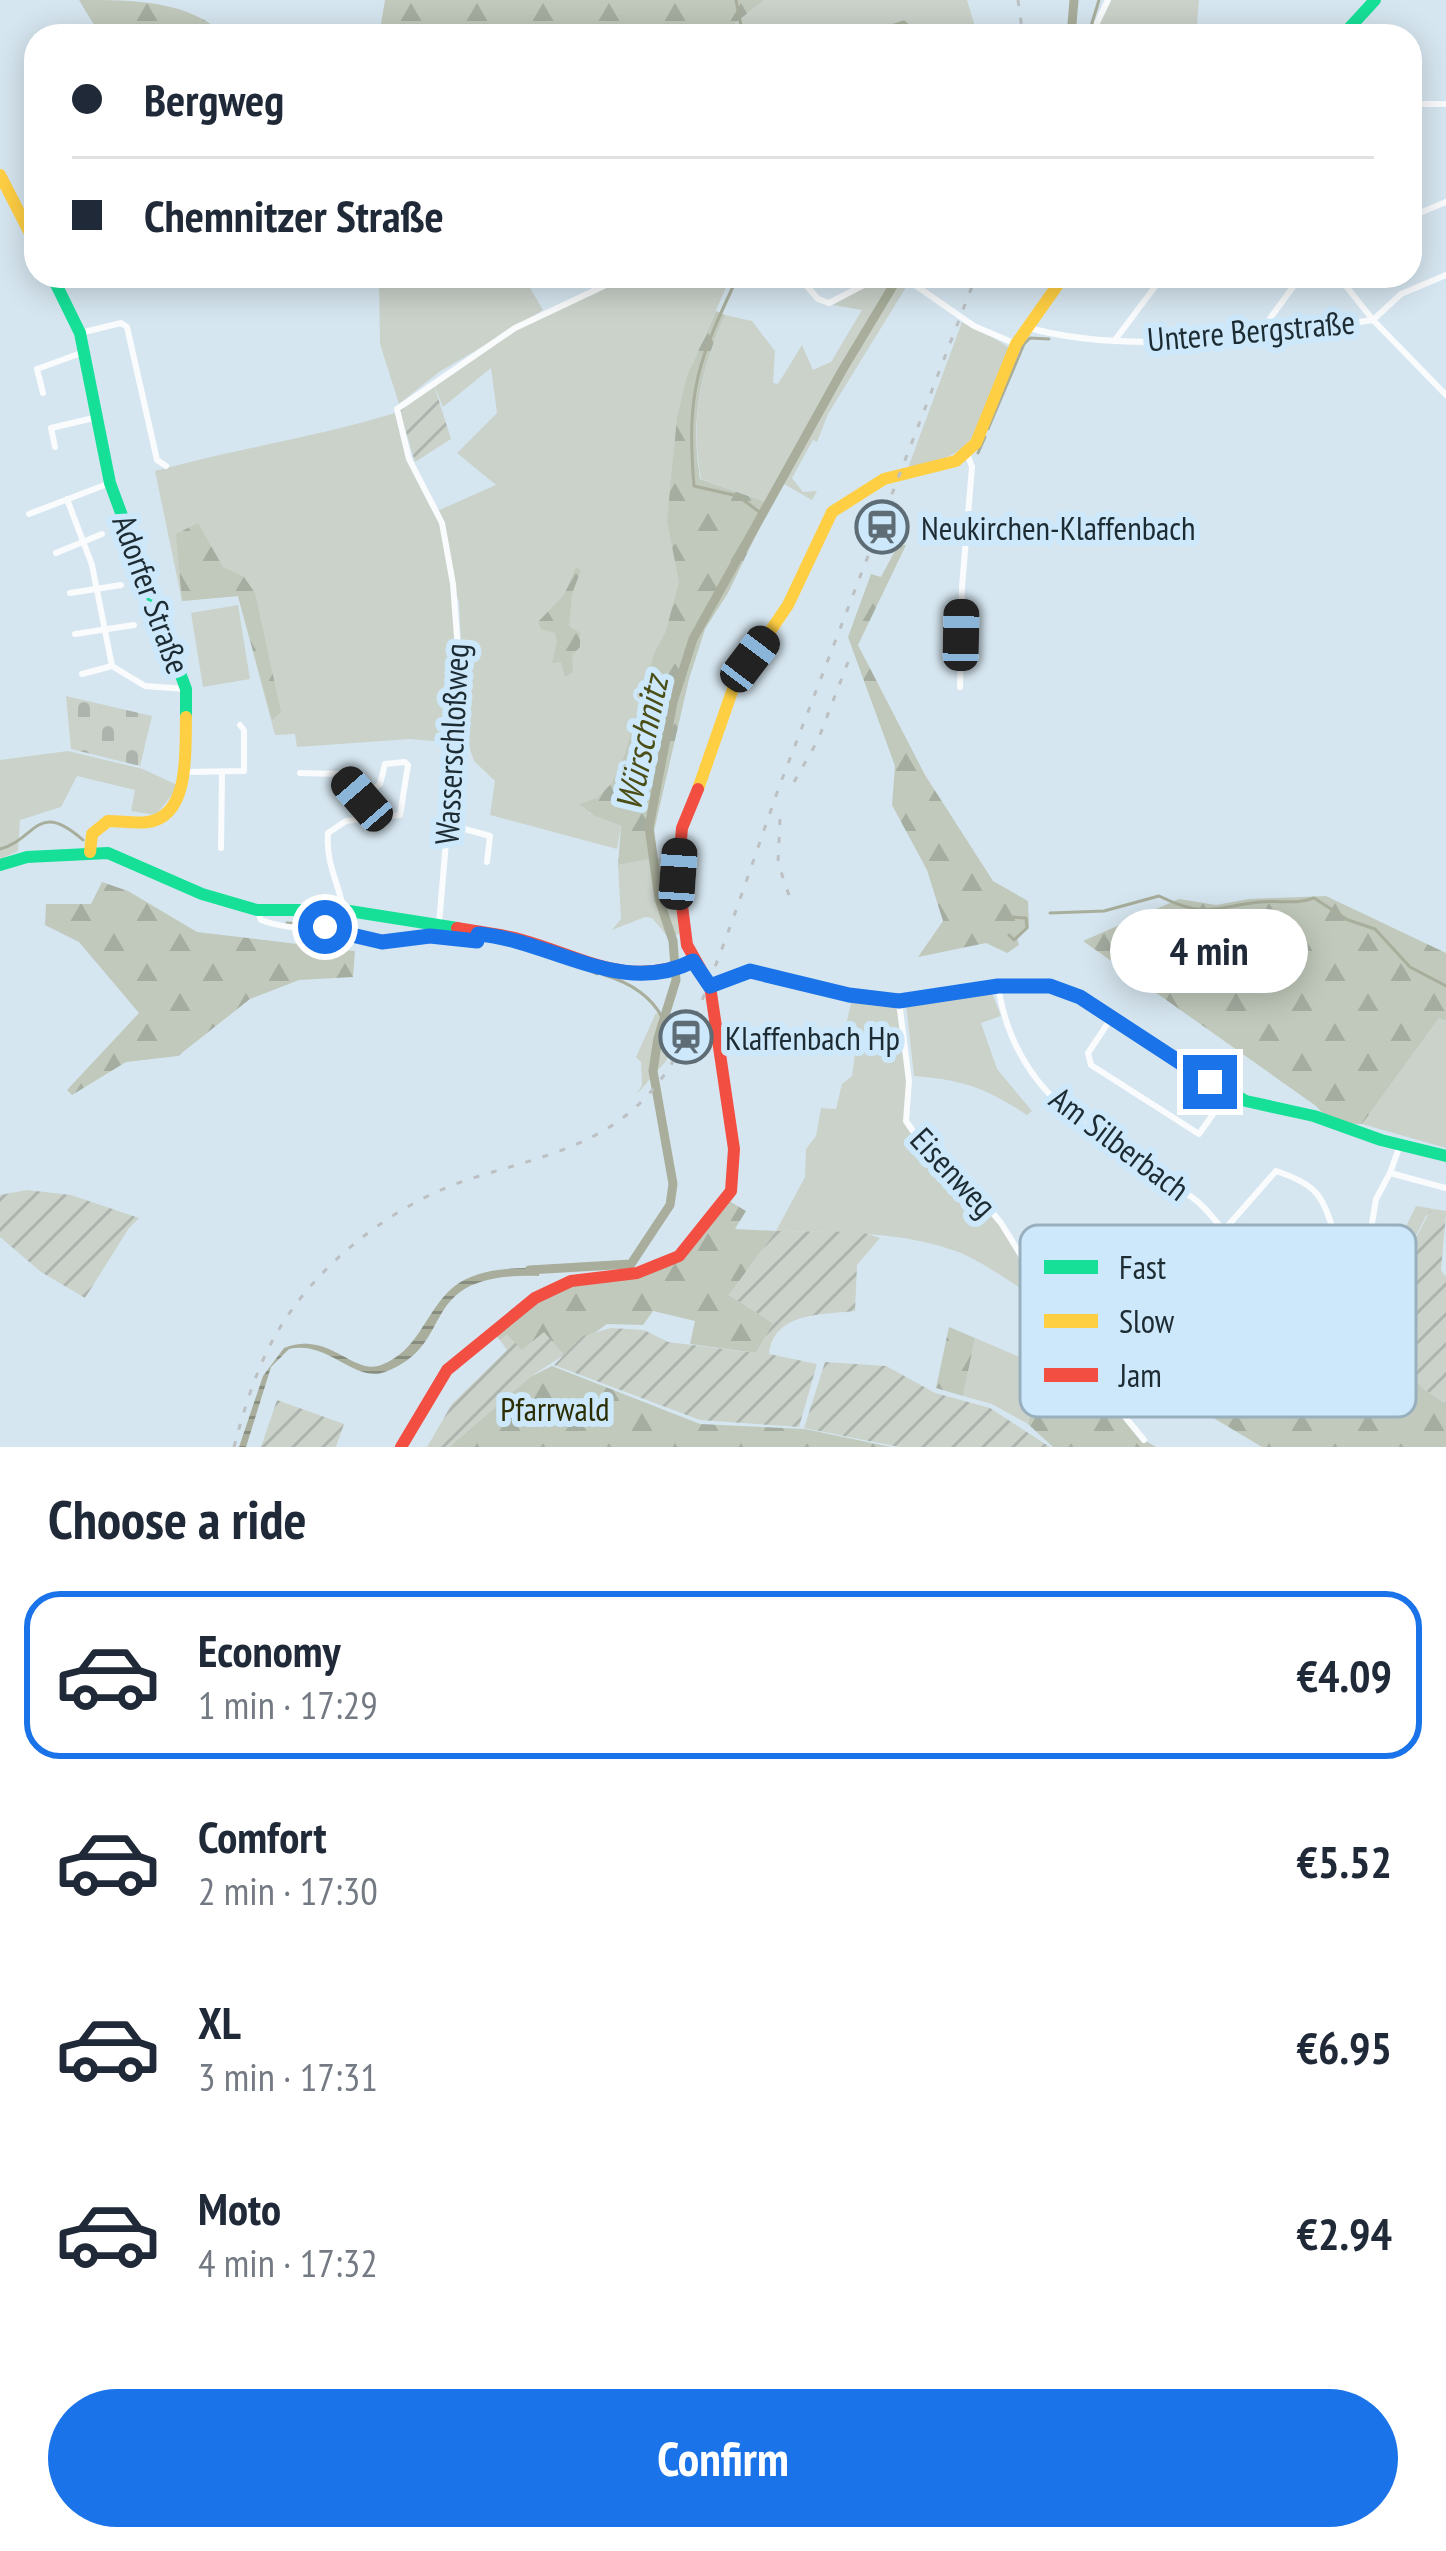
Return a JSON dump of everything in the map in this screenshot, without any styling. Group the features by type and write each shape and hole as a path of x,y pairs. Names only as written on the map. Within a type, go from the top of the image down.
{"street":[{"path":"1353,24 1375,0"},
{"path":"0,175 24,222"},
{"name":"Adorfer Straße","path":"58,288 80,333 110,483 186,689 185,772"},
{"name":"Wasserschloßweg","path":"439,924 460,677 452,574 442,523 409,459 397,409 515,328 600,288"},
{"path":"808,288 829,303 858,288"},
{"path":"919,288 974,326 1016,344"},
{"path":"680,967 684,934 678,874 681,836 741,673 788,605 825,523 842,503 898,473 956,461 967,453 982,434 1016,344 1055,288"},
{"path":"1115,340 1154,288"},
{"path":"1256,337 1292,288"},
{"path":"1348,288 1373,320 1401,294 1415,288"},
{"name":"Untere Bergstraße","path":"1026,327 1115,340 1256,337 1373,320 1445,392"},
{"path":"80,333 121,323 127,327 157,460 166,466"},
{"path":"43,393 37,368 84,352"},
{"path":"55,447 51,428 98,417"},
{"path":"960,687 963,560 972,467 967,453"},
{"path":"29,514 110,483"},
{"path":"67,499 97,588 112,666"},
{"path":"56,553 102,535"},
{"path":"70,592 121,585"},
{"path":"75,634 134,625"},
{"path":"82,674 112,666 145,686 186,689"},
{"path":"90,852 92,834 108,821 160,818 178,796 185,772 244,771 240,725"},
{"path":"257,910 261,920 272,924 337,927 344,915 328,869 328,833 337,824 400,815 408,766 394,760 385,764 380,784 362,799"},
{"path":"221,848 222,772"},
{"path":"299,773 338,774 362,799 363,818"},
{"path":"450,825 490,836 488,862"},
{"path":"0,865 27,857 90,852 119,856 202,894 257,910 439,924 522,940 602,969 635,974 680,967 710,986 734,1149 730,1191 673,1261 637,1273 555,1285 447,1370 401,1447"},
{"path":"322,928 382,942 430,936 477,941 478,934"},
{"path":"710,986 750,971 849,995 899,1001 998,986 1050,986 1080,997 1228,1093 1446,1156"},
{"name":"Am Silberbach","path":"998,986 1016,1054 1059,1104 1123,1154 1195,1199 1221,1225"},
{"name":"Eisenweg","path":"899,1001 909,1081 906,1120 934,1162 966,1181 1020,1254"},
{"path":"1112,1017 1090,1051 1088,1063 1198,1134 1228,1093"},
{"path":"1372,1225 1376,1199 1400,1145"},
{"path":"1229,1225 1276,1171 1320,1194 1333,1225"},
{"path":"1390,1173 1446,1188"},
{"name":"Eisenweg","path":"1125,1417 1144,1440"}],"green space":[{"path":"79,0 159,4 211,24 94,24"},
{"path":"385,0 764,0 734,24 381,24"},
{"path":"764,0 967,0 974,24 734,24"},
{"path":"1109,0 1199,0 1197,24 1098,24"},
{"path":"379,288 530,288 543,310 513,329 600,288 726,288 691,367 684,583 620,781 587,806 589,813 621,826 617,849 490,815 495,781 474,761 466,738 459,602 454,588 459,693 456,743 410,739 297,747 295,734 275,735 238,596 182,601 155,471 395,413 409,459 437,511 496,485 457,453 497,413 491,368 443,407 434,385 509,331 439,372 399,404 380,344"},
{"path":"863,288 906,288 792,478 803,492 817,491 812,500 782,483 771,504 701,479 700,395 725,315 752,321 775,351 773,383 778,384 802,345 813,370 831,362 862,310 833,305"},
{"path":"716,311 725,315 700,395 696,436 700,479 771,504 705,629 654,831 657,858 618,865 621,826 580,804 597,798 612,783 654,654 666,631 679,582 667,521 677,418 687,376"},
{"path":"962,322 1009,348 1008,355 985,416 966,444 933,463 908,468"},
{"path":"434,385 451,439 415,462 399,409"},
{"path":"198,523 223,567 244,577 255,593 281,712 272,720 238,596 182,601 176,534"},
{"path":"898,545 906,545 858,645 925,775 993,881 1028,901 1029,927 1017,938 1019,945 1007,953 986,943 918,957 943,921 927,870 892,805 895,766 848,637 871,574 881,577"},
{"path":"576,567 581,570 572,594 569,626 580,633 580,647 572,655 573,672 565,677 561,662 552,663 555,633 541,629 538,622 564,595"},
{"path":"238,605 250,679 203,687 191,613"},
{"path":"66,696 152,716 140,766 71,749"},
{"path":"68,751 143,769 179,786 156,815 131,811 135,790 77,776 61,807 20,820 18,851 0,859 0,760"},
{"path":"657,858 674,861 679,934 668,937 652,918 645,917 612,930 621,919 618,865"},
{"path":"102,882 128,891 197,932 355,951 353,977 299,980 250,999 178,1056 126,1062 72,1095 67,1090 139,1013 79,942 45,925 46,904 91,904"},
{"path":"1326,896 1446,953 1446,1021 1439,1018 1362,1124 1325,1115 1083,941 1179,899 1216,905"},
{"path":"992,993 1001,1016 981,1023 997,1069 1032,1111 1027,1115 973,1087 914,1076 906,1003"},
{"path":"852,999 891,1004 898,1011 908,1081 905,1121 932,1164 966,1184 999,1223 1020,1260 1020,1288 970,1257 917,1240 776,1231 805,1177 806,1149 816,1136 821,1108 836,1109 842,1084 852,1076 856,1047 843,1038"},
{"path":"656,1013 685,1025 666,1061 637,1094 642,1085 641,1062 636,1057"},
{"path":"1439,1018 1446,1021 1446,1148 1362,1124"},
{"path":"27,1190 71,1195 139,1218 85,1298 41,1272 0,1237 0,1195"},
{"path":"729,1201 746,1211 735,1229 776,1231 729,1295 773,1323 756,1353 690,1344 695,1321 653,1311 643,1325 607,1324 564,1355 544,1333 521,1351 507,1335 500,1340 494,1334 552,1290 571,1282 668,1266 692,1249"},
{"path":"1416,1206 1446,1211 1426,1216 1416,1235 1416,1225 1406,1225"},
{"path":"1430,1211 1446,1214 1441,1270 1446,1277 1446,1404 1416,1380 1416,1238"},
{"path":"776,1231 861,1232 880,1238 857,1265 855,1311 801,1318 773,1340 769,1354 817,1364 799,1427 700,1420 554,1365 583,1336 611,1328 644,1330 668,1342 756,1353 773,1323 729,1295"},
{"path":"949,1327 975,1338 963,1396 936,1388"},
{"path":"544,1332 564,1355 530,1377 449,1447 427,1447 452,1404 507,1350 500,1340 507,1334 522,1350"},
{"path":"975,1338 1020,1357 1020,1417 1030,1417 1028,1424 992,1404 963,1396"},
{"path":"825,1362 886,1366 935,1393 990,1408 1050,1447 899,1447 804,1428"},
{"name":"Pfarrwald","path":"552,1366 700,1424 805,1429 891,1447 449,1447 530,1377"},
{"path":"1416,1381 1446,1404 1446,1447 1262,1447 1212,1417 1416,1417"},
{"path":"277,1400 344,1424 336,1447 261,1447"},
{"path":"1030,1417 1122,1417 1137,1436 1156,1447 1053,1447 1028,1424"}],"shaded area":[{"path":"540,1268 539,1276 499,1278 472,1285 454,1297 423,1345 385,1372 362,1372 316,1350 289,1349 271,1367 246,1447 239,1447 263,1376 284,1348 314,1345 360,1364 381,1365 404,1351 441,1300 460,1283 493,1271"}],"waterway":[{"path":"736,0 741,24"},
{"name":"Würschnitz","path":"1072,24 1074,0"},
{"path":"1092,24 1099,0"},
{"path":"898,24 906,24"},
{"path":"733,288 698,377 692,425 694,486 738,496 762,514"},
{"name":"Würschnitz","path":"529,1270 631,1264 670,1205 673,1184 653,1071 676,980 673,941 659,899 649,827 673,702 693,639 892,288"},
{"path":"988,429 1024,344 1030,338 1049,339"},
{"path":"978,453 985,437"},
{"path":"0,849 46,822 68,828 83,840"},
{"path":"1050,913 1104,911 1159,896 1208,910 1314,898 1348,920 1375,929 1410,967 1446,986"},
{"path":"1009,917 1026,918 1027,928 1014,940 1009,935"},
{"path":"287,923 320,925"},
{"path":"453,931 475,937"},
{"path":"579,966 597,974"},
{"path":"604,975 638,991 663,1019"}],"railway":[{"path":"1018,0 1021,24"},
{"path":"234,1447 251,1390 275,1336 311,1285 359,1240 441,1190 565,1149 609,1128 648,1095 670,1066 708,984 971,288"},
{"path":"794,782 818,740 848,662"},
{"path":"780,819 778,863 792,904"}],"traffic: fast":[{"path":"1353,24 1375,0"},
{"path":"58,288 80,333 110,483 186,689 186,717"},
{"path":"0,865 27,857 108,853 202,894 257,910 343,910 457,928"},
{"path":"710,986 750,971 849,995 899,1001 998,986 1050,986 1080,997 1246,1101 1446,1156"}],"traffic: slow":[{"path":"0,175 24,222"},
{"path":"698,789 735,683 788,605 832,512 884,479 956,461 976,443 1016,344 1056,288"},
{"path":"90,852 92,834 108,821 148,822 172,807 183,779 186,717"}],"traffic: jam":[{"path":"401,1447 447,1370 535,1298 571,1281 637,1273 679,1256 731,1191 734,1149 710,986 687,945 678,874 682,828 698,789"},
{"path":"457,928 514,938 626,971 669,969 693,961"}],"place":[{"name":"Neukirchen-Klaffenbach","path":"882,527"},
{"name":"Klaffenbach Hp","path":"686,1037"}],"route":[{"path":"325,927 382,942 430,936 477,941 478,934 504,936 602,969 635,974 674,970 693,961 710,986 750,971 874,1000 899,1001 1027,983 1050,986 1080,997 1210,1082"}]}
